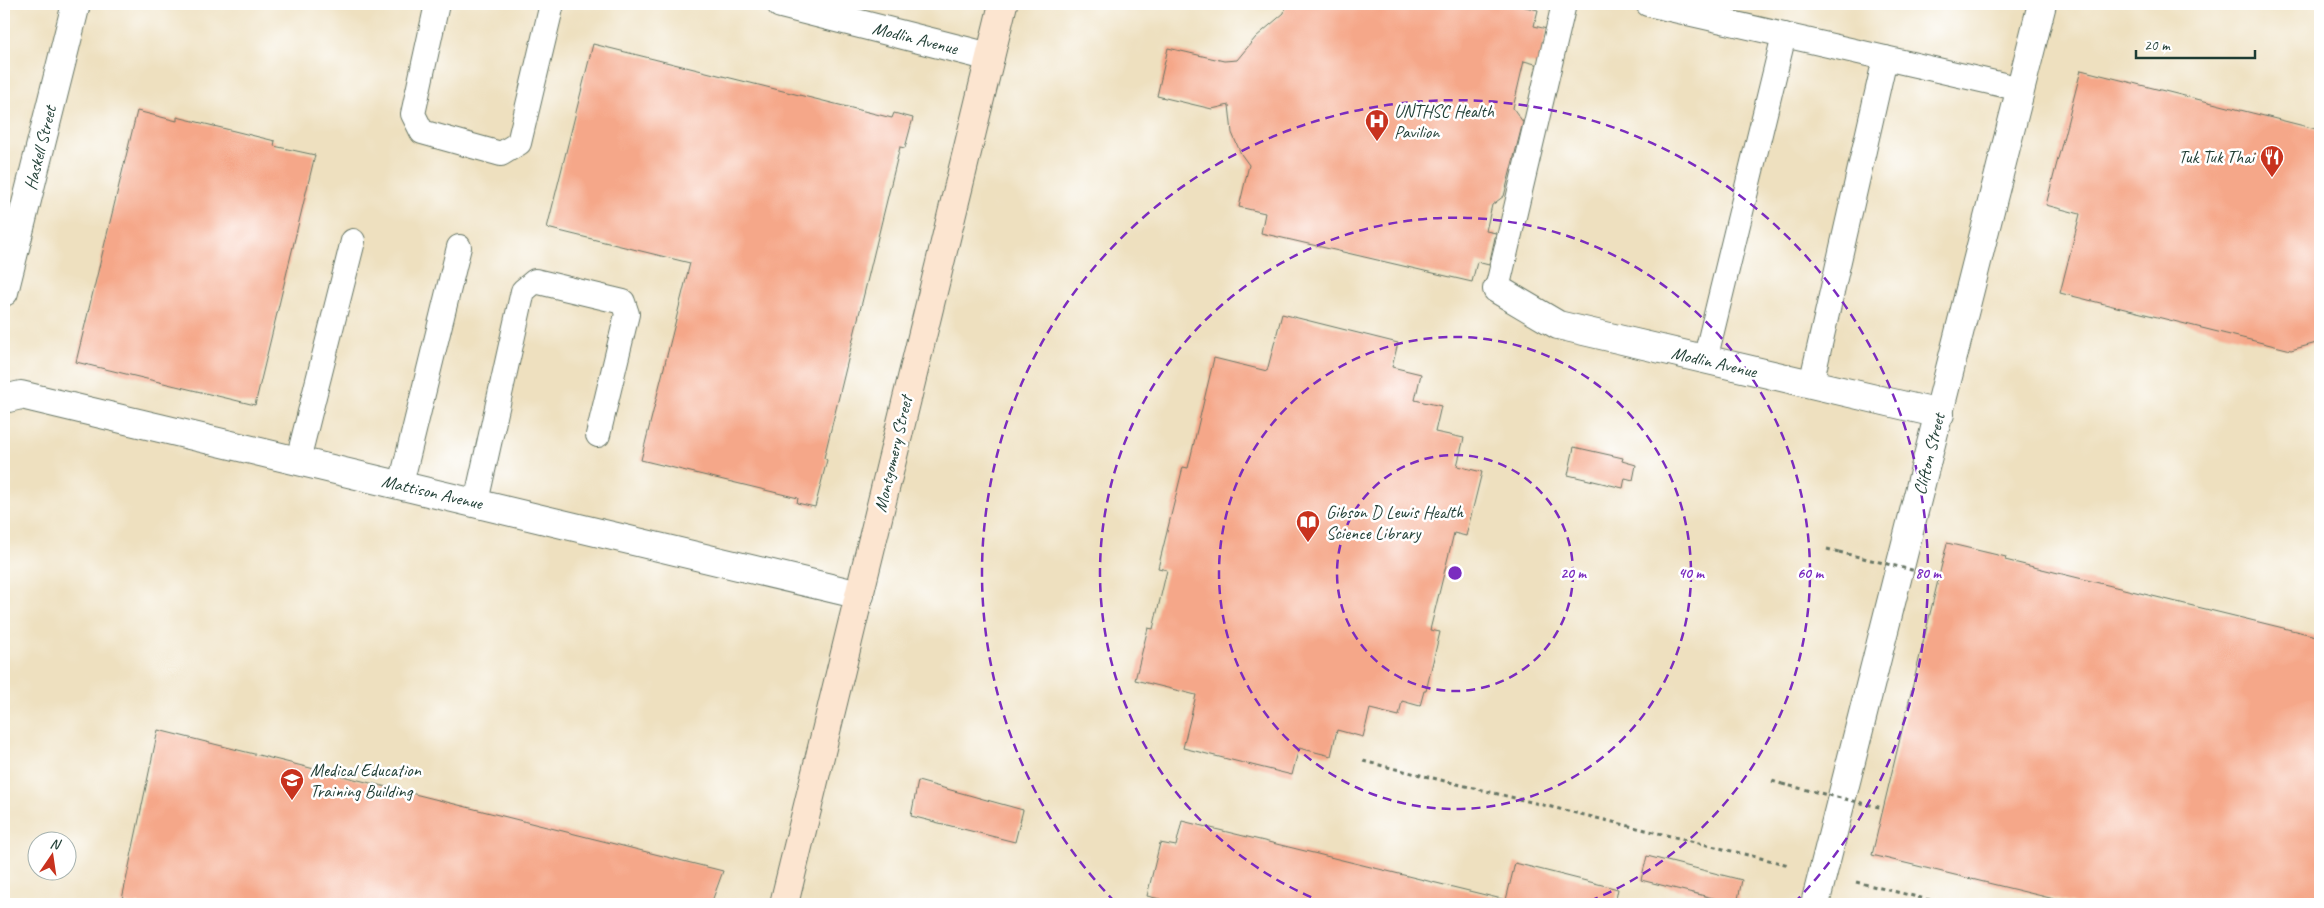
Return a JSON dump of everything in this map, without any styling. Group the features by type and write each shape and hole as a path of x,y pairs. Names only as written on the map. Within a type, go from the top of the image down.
{"street":[{"name":"Haskell Street","path":"4,292 76,4"},
{"name":"Modlin Avenue","path":"781,4 990,57"},
{"name":"Montgomery Street","path":"784,904 1003,4"},
{"name":"Clifton Street","path":"1815,904 2042,4"},
{"name":"Modlin Avenue","path":"1496,289 1558,325 1940,414"},
{"name":"Mattison Avenue","path":"4,400 21,395 401,484 860,595"}],"lane":[{"path":"437,4 413,114 422,132 502,154 519,143 552,4"},
{"path":"1496,289 1564,4"},
{"path":"1648,4 2022,89"},
{"path":"1705,360 1784,35"},
{"path":"1811,384 1885,58"},
{"path":"298,460 353,240"},
{"path":"401,484 458,247"},
{"path":"476,502 523,290 535,280 622,302 627,314 598,435"}],"path":[{"path":"1826,549 1940,576"},
{"path":"1363,761 1946,904"},
{"path":"1772,781 1883,808"}],"building":[{"name":"UNTHSC Health Pavilion","path":"1286,4 1513,4 1538,10 1534,26 1547,29 1539,65 1524,61 1513,108 1523,122 1504,196 1492,205 1486,231 1496,233 1489,265 1477,262 1472,282 1261,233 1265,213 1239,207 1249,165 1241,154 1232,133 1229,105 1212,109 1157,96 1168,48 1224,61 1237,60 1256,37 1284,13"},
{"path":"593,44 892,118 894,113 913,118 905,148 900,147 824,458 827,460 815,507 797,503 798,498 641,460 690,263 547,228"},
{"path":"2081,70 2320,130 2320,342 2291,350 2060,293 2080,214 2046,205"},
{"path":"137,111 177,121 177,117 275,141 274,146 315,155 255,405 76,362"},
{"name":"Gibson D Lewis Health Science Library","path":"1282,314 1398,343 1392,367 1421,374 1415,400 1441,406 1435,432 1464,438 1457,466 1482,472 1466,536 1454,533 1430,630 1440,632 1426,691 1424,691 1420,706 1402,701 1399,716 1370,709 1363,737 1337,730 1331,756 1299,748 1292,775 1183,748 1196,695 1135,680 1148,628 1153,629 1167,570 1158,568 1183,467 1188,468 1214,358 1267,371"},
{"path":"1574,447 1623,458 1622,461 1636,465 1633,480 1625,478 1623,488 1568,475"},
{"path":"1947,543 2006,557 2005,560 2320,637 2320,904 2075,904 1872,855"},
{"name":"Medical Education Training Building","path":"158,730 723,871 711,904 121,904"},
{"path":"918,781 1023,810 1015,842 911,816"},
{"path":"1182,821 1506,900 1515,863 1618,889 1615,904 1158,904 1160,899 1147,896 1160,843 1176,846"},
{"path":"1647,856 1742,880 1737,904 1641,880"}],"place":[{"name":"UNTHSC Health Pavilion","path":"1377,142"},
{"name":"Tuk Tuk Thai","path":"2272,178"},
{"name":"Gibson D Lewis Health Science Library","path":"1308,543"},
{"name":"Medical Education Training Building","path":"292,801"}]}
